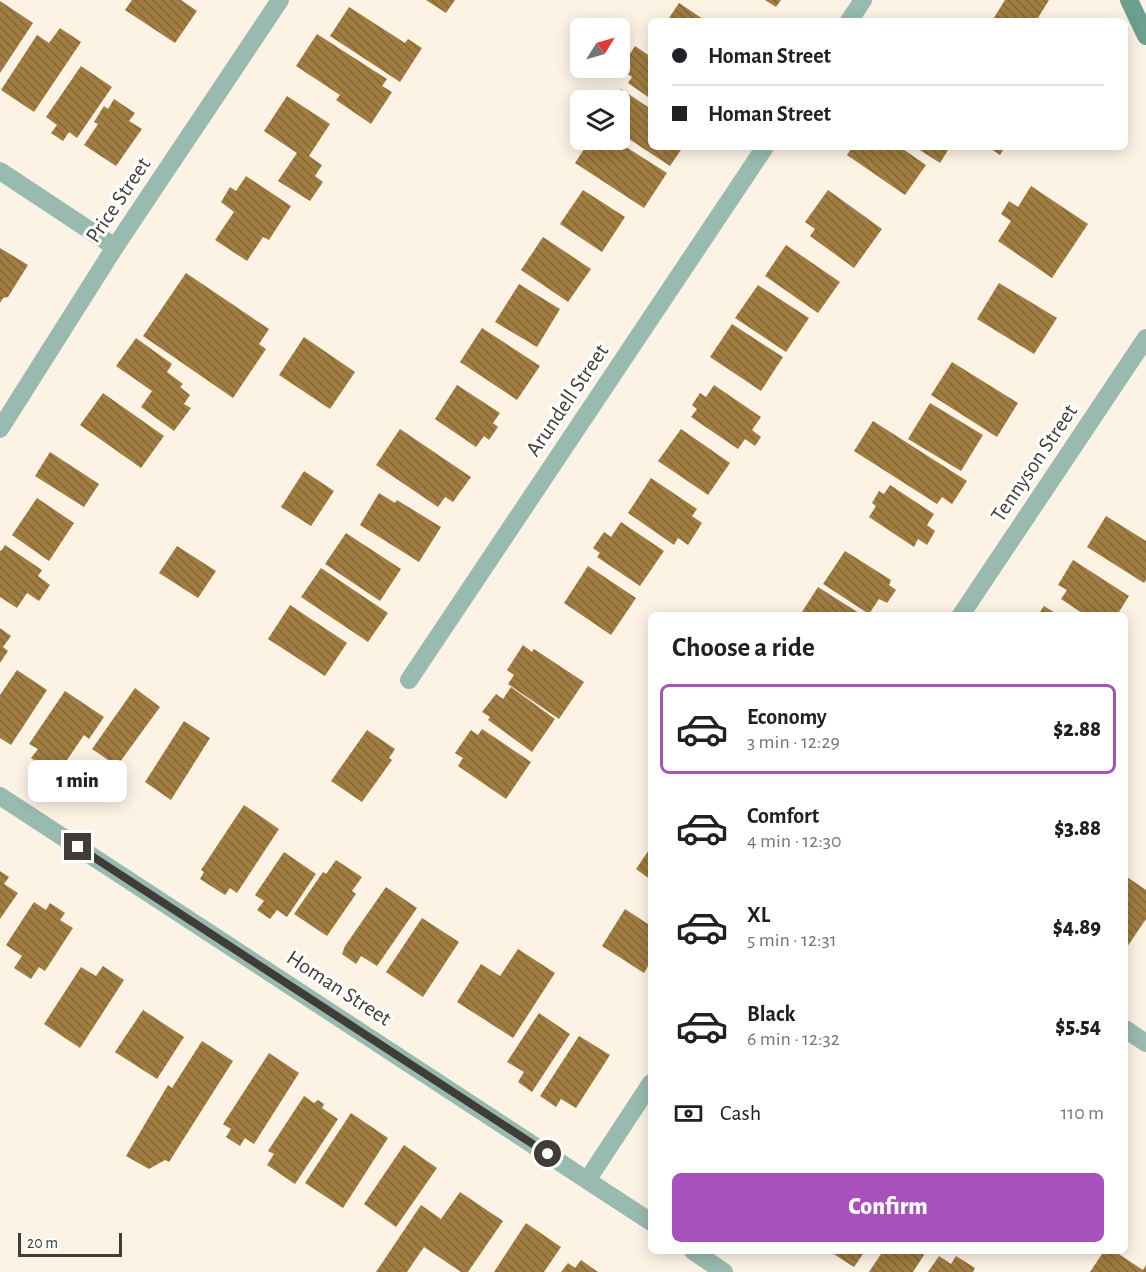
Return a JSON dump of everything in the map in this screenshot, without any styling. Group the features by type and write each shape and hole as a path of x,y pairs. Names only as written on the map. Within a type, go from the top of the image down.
{"main road":[{"path":"1129,0 1146,36"}],"street":[{"name":"Price Street","path":"0,429 115,247 280,0"},
{"path":"851,18 863,0"},
{"name":"Arundell Street","path":"409,680 763,150"},
{"path":"0,171 115,247"},
{"name":"Tennyson Street","path":"963,612 1146,338"},
{"name":"Homan Street","path":"0,796 648,1220"},
{"path":"1128,1031 1146,1044"},
{"path":"588,1179 648,1088"},
{"path":"697,1254 724,1272"}],"building":[{"path":"132,0 181,0 197,11 175,43 125,10"},
{"path":"426,0 455,0 446,13"},
{"path":"765,0 781,0 776,7"},
{"path":"1005,0 1049,0 1038,18 994,18"},
{"path":"0,1 33,23 0,73"},
{"path":"679,3 702,18 669,18"},
{"path":"349,7 405,43 408,39 422,48 400,82 330,36"},
{"path":"60,28 81,42 34,112 1,90 37,35 49,43"},
{"path":"317,34 387,79 382,86 392,92 371,124 336,100 340,95 296,66"},
{"path":"635,46 648,55 648,97 628,83 632,77 630,76 630,54"},
{"path":"81,66 112,87 77,138 69,132 63,141 51,133 57,125 46,117"},
{"path":"630,95 648,107 648,150 681,150 670,166 630,140"},
{"path":"287,96 330,124 309,156 322,165 315,176 323,182 310,201 278,181 297,153 264,131"},
{"path":"114,99 135,113 129,121 142,129 116,166 84,145 98,124 94,122 104,106 108,109"},
{"path":"583,150 630,150 667,173 644,208 575,163"},
{"path":"850,150 904,150 926,165 905,195 847,155"},
{"path":"920,150 948,150 940,163"},
{"path":"992,150 1003,150 1000,155"},
{"path":"246,176 291,206 269,240 263,237 247,261 215,240 234,212 221,202 230,187 236,191"},
{"path":"1031,186 1088,224 1052,278 998,241 1011,221 1001,214 1009,201 1018,207"},
{"path":"583,190 625,217 602,252 560,224"},
{"path":"828,190 882,229 854,268 810,236 815,229 805,222"},
{"path":"543,237 591,269 568,302 521,270"},
{"path":"786,245 840,282 818,313 765,276"},
{"path":"0,248 28,265 8,297 3,298 0,303"},
{"path":"186,273 269,329 259,344 266,349 233,398 143,336"},
{"path":"999,283 1057,318 1034,354 977,319"},
{"path":"519,284 560,309 537,347 495,322"},
{"path":"758,285 809,318 786,352 735,318"},
{"path":"732,324 783,357 761,391 710,357"},
{"path":"482,328 540,366 517,400 460,362"},
{"path":"304,337 355,372 330,409 279,375"},
{"path":"136,338 172,364 167,372 183,384 180,387 190,395 184,404 191,408 174,431 141,407 152,391 116,366"},
{"path":"952,362 1018,403 997,437 931,395"},
{"path":"457,385 500,413 493,423 498,427 489,440 484,436 476,447 435,419"},
{"path":"714,385 761,417 752,430 761,437 755,446 745,439 738,449 691,417 697,409 692,405 700,393 706,397"},
{"path":"103,393 164,436 141,468 80,425"},
{"path":"930,403 983,435 961,471 908,439"},
{"path":"873,421 967,481 952,504 942,497 937,504 854,451"},
{"path":"400,429 471,477 453,502 445,497 438,507 376,465"},
{"path":"681,429 730,463 708,495 658,461"},
{"path":"50,452 99,484 84,507 35,476"},
{"path":"304,471 334,491 311,526 281,507"},
{"path":"651,478 697,509 692,516 702,523 688,545 678,538 674,545 628,513"},
{"path":"890,485 934,514 927,525 935,531 927,545 918,539 914,547 869,517 876,506 872,503 879,491 884,494"},
{"path":"379,493 395,503 397,500 441,527 419,562 360,525"},
{"path":"37,498 74,523 49,561 12,535"},
{"path":"1106,516 1146,541 1146,580 1144,583 1087,547"},
{"path":"621,522 664,551 640,586 597,557 600,553 593,548 604,532 611,537"},
{"path":"346,533 401,569 380,601 325,564"},
{"path":"5,545 42,570 38,576 50,585 39,601 27,593 17,608 0,597 0,550"},
{"path":"177,546 216,571 198,598 159,573"},
{"path":"845,551 891,580 889,585 896,590 887,603 879,599 870,612 866,612 823,584"},
{"path":"1073,560 1129,596 1119,612 1080,612 1061,599 1067,590 1058,585"},
{"path":"588,566 636,598 611,635 564,603"},
{"path":"321,568 388,613 368,642 301,597"},
{"path":"818,587 857,612 802,612"},
{"path":"290,605 347,643 325,676 268,639"},
{"path":"1044,606 1053,612 1040,612"},
{"path":"0,628 11,636 3,647 8,651 0,663"},
{"path":"523,645 532,652 534,649 584,682 559,719 508,684 514,675 507,670"},
{"path":"17,670 47,690 11,745 0,738 0,695"},
{"path":"511,687 555,719 532,752 488,720 490,717 482,712 496,694 503,699"},
{"path":"135,688 160,707 117,766 92,749"},
{"path":"65,691 104,717 89,739 84,735 63,766 54,760 47,769 31,758 38,749 29,744"},
{"path":"184,721 210,738 171,800 145,782"},
{"path":"482,729 531,762 506,799 458,766 463,758 455,753 471,730 478,735"},
{"path":"367,730 395,749 389,758 392,760 362,802 331,781"},
{"path":"244,805 279,829 237,893 230,888 225,895 200,879 204,872 201,870"},
{"path":"648,851 648,878 636,869"},
{"path":"284,852 316,874 287,917 277,910 270,919 257,910 264,901 255,895"},
{"path":"336,860 362,877 352,891 356,894 327,936 294,914 323,872 326,874"},
{"path":"0,871 9,877 4,884 18,893 0,919"},
{"path":"1128,878 1146,890 1146,919 1128,946"},
{"path":"386,887 417,908 377,966 361,956 356,964 342,954 345,946"},
{"path":"34,902 46,910 50,903 65,913 60,920 73,928 45,971 39,967 31,979 14,968 22,956 6,945"},
{"path":"625,909 648,924 648,966 644,973 602,946"},
{"path":"422,918 459,942 423,997 386,972"},
{"path":"518,949 555,973 513,1038 457,1002 481,964 500,976"},
{"path":"103,966 124,980 80,1048 44,1024 81,967 96,976"},
{"path":"143,1010 184,1037 157,1079 115,1052"},
{"path":"539,1013 570,1034 532,1092 518,1082 524,1072 507,1062"},
{"path":"579,1036 610,1055 576,1108 561,1099 556,1107 540,1096"},
{"path":"202,1041 233,1061 169,1162 165,1160 149,1169 126,1156 168,1085 172,1088"},
{"path":"269,1053 299,1073 254,1144 245,1138 240,1146 226,1137 231,1129 223,1124"},
{"path":"304,1096 314,1103 318,1100 324,1104 322,1108 338,1119 295,1184 267,1165 274,1154 268,1151"},
{"path":"351,1113 388,1138 343,1208 305,1183"},
{"path":"404,1145 437,1168 396,1227 364,1204"},
{"path":"460,1192 503,1221 468,1272 461,1272 424,1247 407,1272 376,1272 421,1205 441,1219"},
{"path":"526,1223 561,1247 544,1272 494,1272"},
{"path":"834,1254 863,1254 854,1267"},
{"path":"881,1254 924,1255 913,1272 869,1272"},
{"path":"1102,1254 1119,1254 1143,1270 1146,1265 1146,1272 1090,1272"},
{"path":"939,1256 951,1264 956,1256 975,1268 973,1272 928,1272"},
{"path":"581,1260 598,1272 561,1272 568,1263 575,1268"}],"route":[{"path":"78,847 548,1154"}]}
